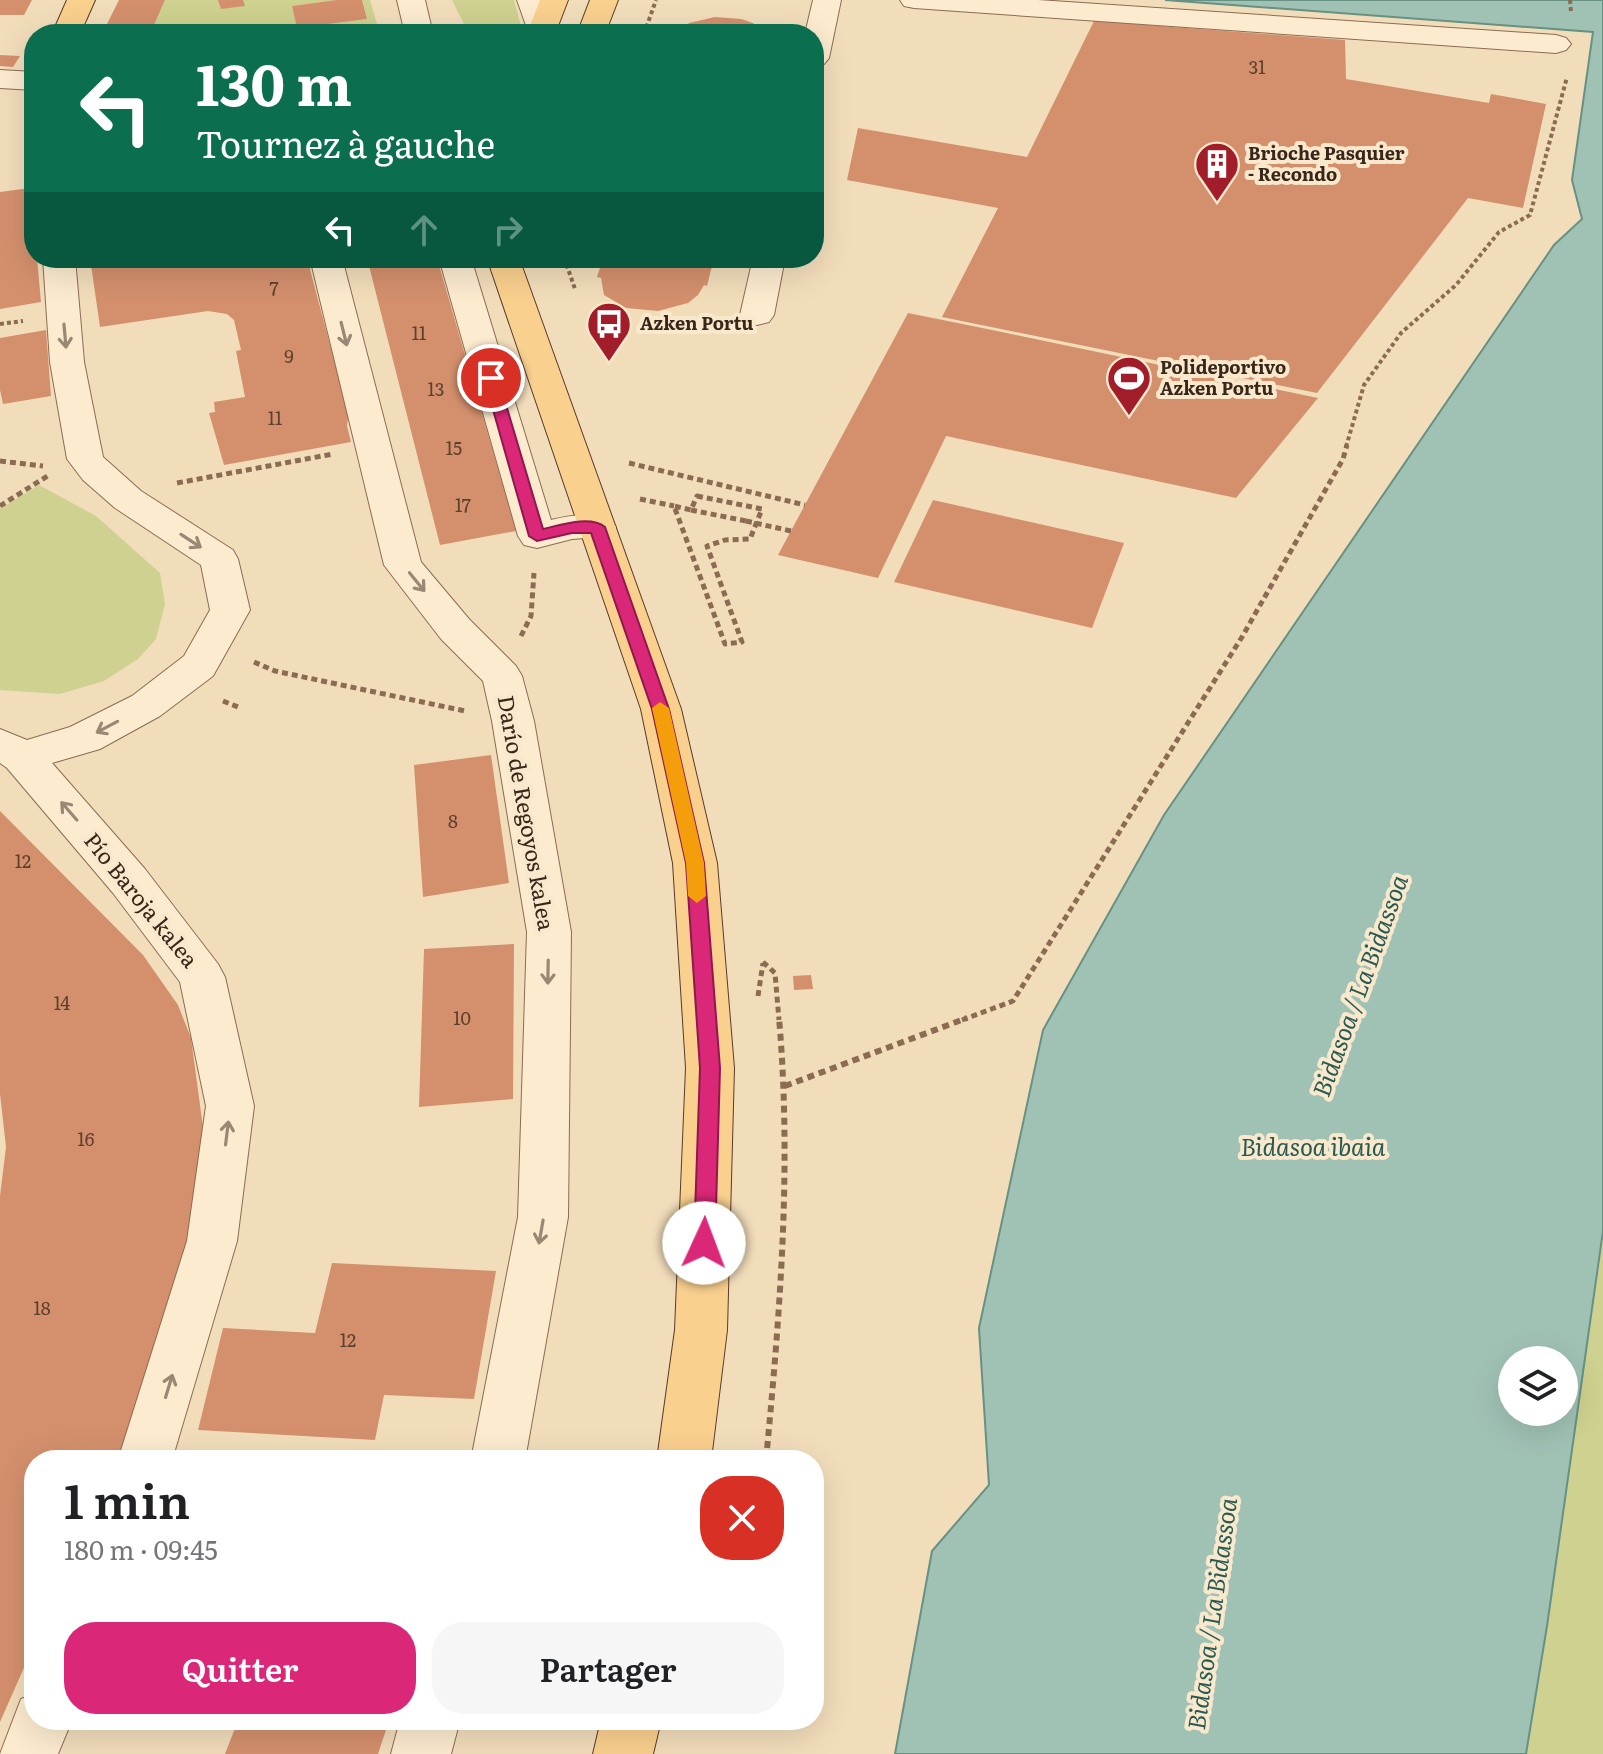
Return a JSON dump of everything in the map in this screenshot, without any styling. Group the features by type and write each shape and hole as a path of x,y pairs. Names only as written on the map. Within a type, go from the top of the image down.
{"main road":[{"path":"70,24 81,0"},
{"path":"545,24 554,0"},
{"path":"595,24 604,0"},
{"path":"508,268 661,709 695,863 710,1068 701,1330 685,1450"},
{"path":"623,1754 629,1730"}],"street":[{"path":"411,0 417,24"},
{"path":"531,0 539,24"},
{"path":"822,24 827,0"},
{"path":"914,0 1556,44"},
{"path":"0,79 24,80"},
{"path":"11,750 85,738 146,706 199,666 230,610 219,559 93,471 85,459 72,405 60,268"},
{"name":"Darío de Regoyos kalea","path":"329,268 403,565 455,629 502,676 513,721 549,932 543,1217 500,1450"},
{"path":"458,268 537,536 572,527 597,527"},
{"path":"757,315 767,268"},
{"name":"Pío Baroja kalea","path":"11,750 129,881 202,977 230,1106 212,1241 148,1450"},
{"path":"28,1754 38,1730"},
{"path":"421,1754 427,1730"}],"path":[{"path":"648,24 656,0"},
{"path":"785,1086 1013,1001 1242,637 1343,459 1364,385 1401,333 1456,285 1499,232 1530,215 1568,73"},
{"path":"568,268 575,289"},
{"path":"175,484 333,454"},
{"path":"0,461 45,466"},
{"path":"629,463 805,505"},
{"path":"0,506 52,473"},
{"path":"674,506 725,644 742,642 707,546 725,540 750,539 762,509 697,496 691,510"},
{"path":"640,499 791,531"},
{"path":"502,676 531,616 537,536"},
{"path":"254,662 275,671 513,721"},
{"path":"763,962 775,973 785,1086 783,1277 767,1450"}],"green space":[{"path":"165,0 336,0 292,6 297,24 154,24"},
{"path":"362,0 370,0 377,24 329,24 367,19"},
{"path":"452,0 514,0 520,24 464,24"},
{"path":"39,485 96,516 160,573 165,604 156,639 138,659 104,681 60,694 0,690 0,509"},
{"path":"1603,1231 1603,1754 1526,1754 1575,1426 1578,1426"}],"water":[{"name":"Bidasoa ibaia","path":"1165,0 1603,0 1603,1231 1578,1407 1578,1346 1498,1346 1498,1426 1575,1426 1526,1754 895,1754 932,1551 989,1485 979,1328 1043,1030 1164,815 1554,245 1582,219 1572,180 1593,32"}],"building":[{"path":"0,0 32,0 24,15 0,15"},
{"path":"119,0 165,0 154,24 107,24"},
{"path":"218,0 243,0 245,6 221,9"},
{"path":"362,0 367,19 296,24 292,6"},
{"path":"715,17 741,19 754,24 688,24"},
{"name":"Brioche Pasquier - Recondo","path":"1094,21 1345,40 1346,79 1489,103 1491,94 1546,104 1523,208 1468,198 1317,393 942,317 998,208 847,180 858,128 1027,157"},
{"path":"0,55 20,56 13,67 0,66"},
{"path":"24,189 24,268 38,268 41,302 0,309 0,192"},
{"path":"91,268 310,268 343,394 347,394 352,417 348,418 347,426 351,442 224,465 209,413 215,412 214,402 245,397 236,351 241,350 234,320 227,314 208,311 100,327"},
{"path":"370,268 440,268 516,531 440,545"},
{"path":"600,268 712,268 707,286 704,285 698,295 688,303 658,311 626,308 604,295 601,278 597,277"},
{"path":"908,313 1318,398 1236,498 946,436 878,578 778,555"},
{"path":"46,330 51,396 3,404 0,338"},
{"path":"933,500 1124,543 1092,628 894,582"},
{"path":"491,755 509,883 423,897 414,765"},
{"path":"0,811 143,955 178,1005 191,1038 204,1135 189,1251 136,1414 120,1450 24,1450 24,1668 0,1722 0,1196 6,1147 0,1094"},
{"path":"514,944 513,1099 419,1107 424,949"},
{"path":"811,975 813,989 794,990 793,976"},
{"path":"332,1263 496,1271 474,1399 384,1395 375,1440 198,1430 223,1328 315,1333"},
{"path":"234,1730 386,1730 378,1754 225,1754"}],"slow traffic":[{"path":"660,708 695,863 697,896"}],"place":[{"name":"Brioche Pasquier - Recondo","path":"1217,203"},
{"name":"Azken Portu","path":"609,363"},
{"name":"Polideportivo Azken Portu","path":"1129,417"}],"route":[{"path":"491,378 537,536 572,527 597,527 661,709 695,863 710,1068 704,1243"}],"water label":[{"name":"Bidasoa / La Bidassoa","path":"1361,986"},
{"name":"Bidasoa / La Bidassoa","path":"1213,1614"}]}
